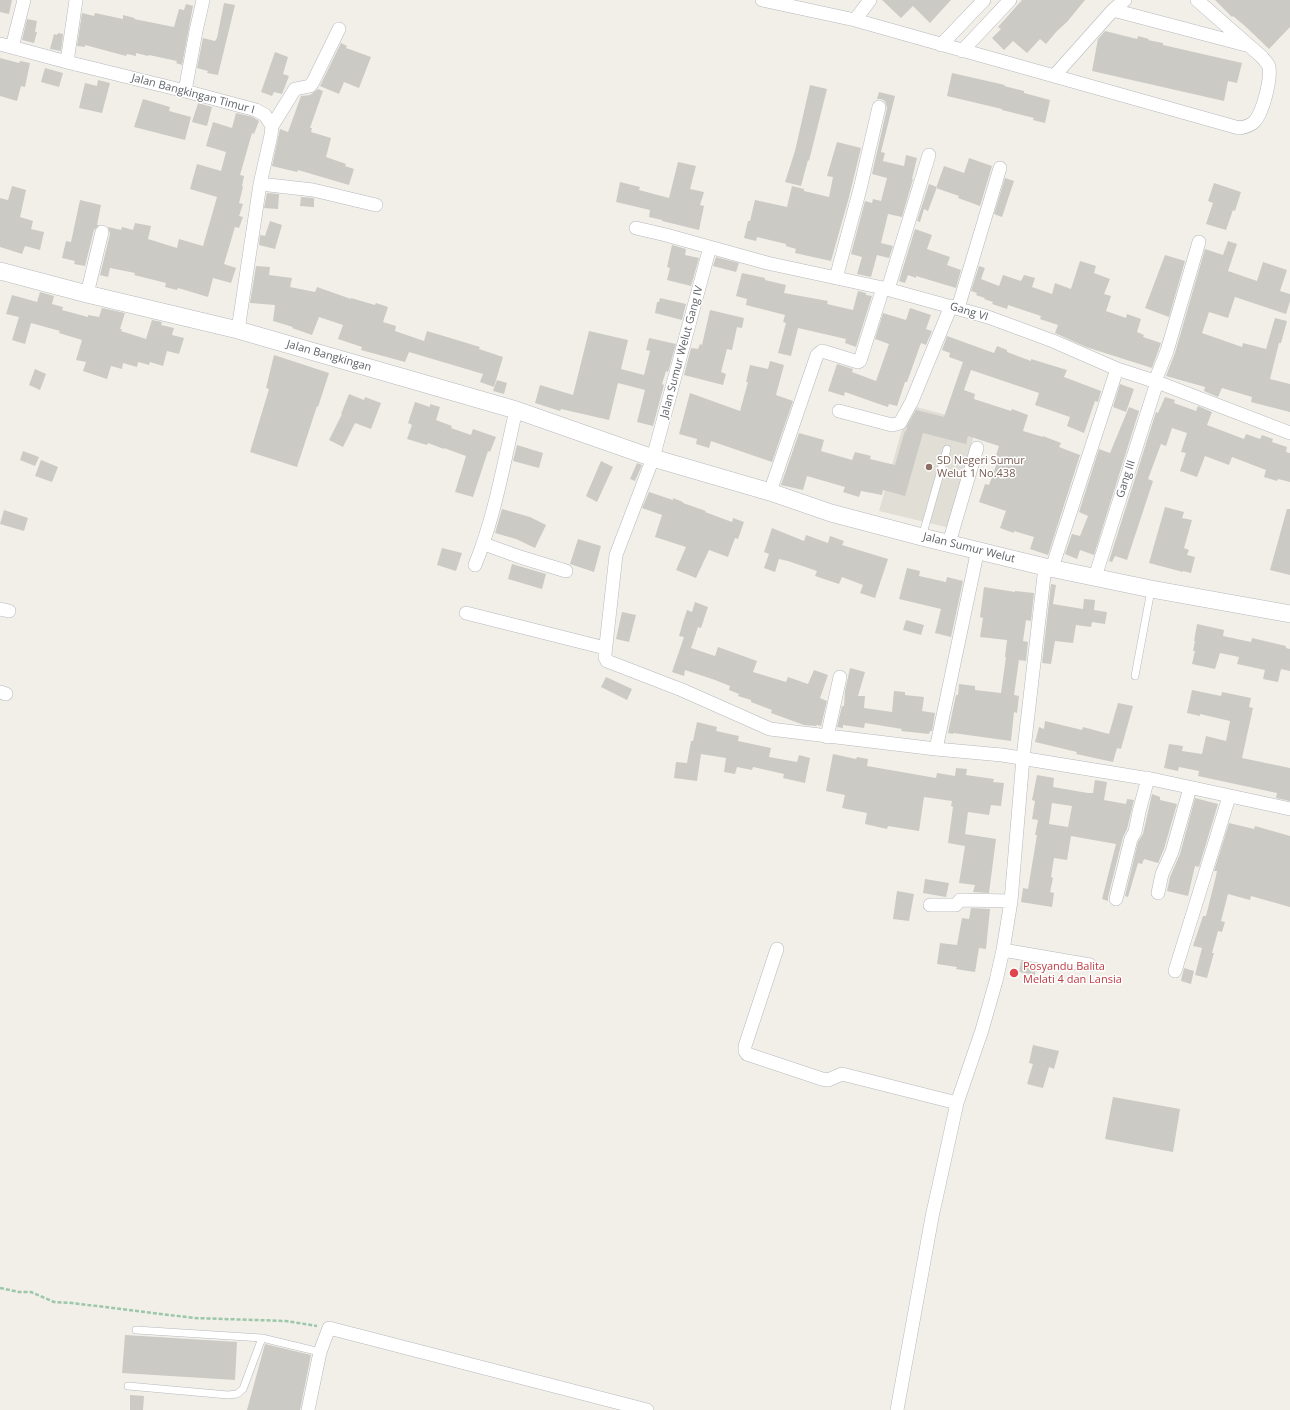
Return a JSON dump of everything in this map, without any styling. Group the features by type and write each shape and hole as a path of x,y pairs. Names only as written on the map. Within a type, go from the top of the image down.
{"street":[{"path":"6,46 24,0"},
{"path":"67,62 76,0"},
{"path":"184,90 204,0"},
{"path":"762,0 855,20 962,51 1055,75 1239,128 1247,127 1254,122 1260,112 1270,79 1269,66 1262,57 1197,0"},
{"path":"855,20 870,0"},
{"path":"941,45 984,0"},
{"path":"962,51 1010,0"},
{"path":"1055,75 1113,10 1125,0"},
{"path":"1113,10 1248,45"},
{"path":"238,330 260,184 272,126 295,89 310,86 313,82 339,29"},
{"name":"Jalan Bangkingan Timur I","path":"6,46 184,90 256,110 265,115 272,126"},
{"path":"836,278 860,189 879,107"},
{"path":"770,492 817,355 822,351 858,362 860,361 929,155"},
{"path":"839,411 892,425 900,423 912,401 954,307 1000,168"},
{"path":"260,184 313,190 376,205"},
{"name":"Gang VI","path":"636,228 767,263 885,289 988,317 1052,341 1117,369 1156,381 1290,433"},
{"path":"86,294 102,232"},
{"name":"Gang III","path":"1095,577 1156,381 1167,351 1199,242"},
{"name":"Jalan Sumur Welut Gang IV","path":"605,648 616,555 653,458 710,247"},
{"name":"Jalan Bangkingan","path":"0,271 86,294 238,330 516,410 653,458"},
{"path":"897,1410 932,1217 957,1103 982,1030 1003,950 1011,901 1023,758 1049,567 1117,369"},
{"path":"475,565 484,544 491,519 516,410"},
{"path":"949,543 977,448"},
{"name":"Jalan Sumur Welut","path":"653,458 770,492 831,513 922,537 1151,590 1290,614"},
{"path":"484,544 520,558 566,571"},
{"path":"936,749 978,550"},
{"path":"466,613 605,648 605,657 607,661 682,690 770,729 1023,758 1148,778 1229,797 1290,809"},
{"path":"827,736 840,677"},
{"path":"1116,899 1131,839 1135,832 1148,778"},
{"path":"1158,893 1162,874 1172,852 1190,788"},
{"path":"1175,971 1229,797"},
{"path":"930,905 956,905 960,900 1011,901"},
{"path":"778,949 745,1046 747,1054 822,1079 828,1080 842,1074 957,1103"},
{"path":"1003,950 1090,965"},
{"path":"308,1410 320,1352 329,1328 647,1410"}],"lane":[{"path":"922,537 947,449"},
{"path":"1135,676 1151,590"},
{"path":"136,1330 262,1338 320,1352"},
{"path":"128,1386 228,1395 237,1394 244,1389 262,1338"}],"path":[{"path":"0,1288 19,1292 31,1292 54,1302 194,1318 286,1321 329,1328"}],"shaded area":[{"name":"SD Negeri Sumur Welut 1 No.438","path":"909,405 977,423 950,528 879,511"}],"building":[{"path":"0,0 12,0 9,14 0,12"},
{"path":"882,0 951,0 930,23 913,6 901,18"},
{"path":"1022,0 1085,0 1046,44 1040,39 1027,53 1013,41 1004,50 992,38 1001,29 998,27"},
{"path":"1215,0 1290,0 1290,27 1269,49"},
{"path":"224,3 235,5 218,75 207,73 208,71 197,68 203,38 215,41 217,38"},
{"path":"186,4 193,6 182,65 176,63 177,61 149,55 136,53 136,56 127,54 126,56 85,45 85,47 77,46 82,13 94,16 95,13 123,19 123,15 135,18 134,19 174,27 179,9 184,10"},
{"path":"27,19 37,21 35,32 37,32 34,43 22,40"},
{"path":"1105,31 1137,39 1138,36 1163,43 1163,45 1242,63 1237,83 1228,81 1224,101 1092,71 1098,39"},
{"path":"58,33 63,34 61,51 50,49 54,34 57,35"},
{"path":"341,43 347,46 346,48 371,57 359,88 344,82 339,94 320,86"},
{"path":"275,52 288,57 283,74 289,76 282,94 274,92 272,96 261,92"},
{"path":"0,58 19,63 20,61 30,63 25,87 21,86 17,101 0,96"},
{"path":"45,68 63,73 59,87 41,82"},
{"path":"952,73 1005,85 1004,86 1024,91 1024,93 1050,100 1045,123 1033,120 1034,118 1002,109 947,96"},
{"path":"98,80 110,83 102,113 79,108 85,83 97,86"},
{"path":"810,85 827,89 809,161 808,160 801,186 785,182 795,151"},
{"path":"318,89 323,91 310,128 312,128 311,132 331,138 326,157 346,164 345,166 354,169 349,185 298,170 297,172 272,166 280,129 288,132 301,96 310,95"},
{"path":"879,92 895,96 881,152 885,153 883,161 904,166 906,155 917,158 913,179 902,217 888,214 881,243 893,246 889,258 877,255 871,277 857,274 862,257 851,254 865,201 872,203 873,199 881,201 887,178 872,174 887,108 885,101 877,99"},
{"path":"143,99 170,107 169,111 191,117 185,140 134,127"},
{"path":"198,103 212,107 207,126 192,122"},
{"path":"236,113 253,117 259,121 254,134 252,133 240,175 244,176 239,203 243,204 239,216 243,217 239,228 235,227 224,264 236,268 231,283 213,278 208,297 178,288 177,290 165,287 166,283 134,275 135,273 110,268 108,277 100,275 110,234 108,227 121,230 122,227 133,230 135,223 151,226 148,239 177,248 179,239 203,246 217,197 190,189 197,164 221,171 226,152 206,146 213,122 232,128"},
{"path":"837,142 861,148 831,261 795,253 796,249 786,246 786,244 757,237 756,241 744,238 755,200 787,207 792,186 804,189 804,191 829,197 833,177 827,176"},
{"path":"969,158 992,166 980,206 958,198 959,196 936,188 944,166 964,173"},
{"path":"678,162 696,166 690,189 704,192 700,205 704,206 699,230 649,217 650,210 616,202 620,182 640,187 639,190 669,198"},
{"path":"1005,178 1014,181 1002,217 994,214"},
{"path":"1214,183 1241,192 1235,211 1233,210 1226,230 1206,224 1213,203 1208,201"},
{"path":"929,184 937,187 928,211 924,209 920,222 917,221"},
{"path":"12,186 26,190 20,217 33,221 31,229 44,232 40,250 25,246 22,254 0,247 0,198 8,200"},
{"path":"267,193 279,194 278,209 264,208"},
{"path":"301,197 314,198 314,207 300,206"},
{"path":"80,200 101,205 97,225 99,225 94,230 85,266 74,264 75,261 62,258 66,241 71,242"},
{"path":"270,221 282,225 275,249 259,245 260,235 265,236"},
{"path":"915,229 932,235 927,249 950,257 947,265 961,270 956,288 908,275 905,283 899,281"},
{"path":"1228,241 1237,244 1228,271 1257,281 1263,262 1287,270 1280,291 1290,294 1290,301 1286,314 1235,297 1228,318 1209,312 1202,333 1242,347 1243,343 1266,349 1275,318 1287,321 1281,343 1279,343 1270,379 1290,384 1290,412 1251,402 1252,397 1222,388 1218,397 1204,391 1205,387 1166,376 1175,353 1205,249 1223,255"},
{"path":"672,245 686,249 685,255 699,258 691,286 667,280 670,268 667,267"},
{"path":"1165,255 1185,261 1169,317 1145,308"},
{"path":"716,257 739,263 736,272 713,266"},
{"path":"1080,261 1096,266 1094,273 1110,279 1104,294 1111,296 1106,311 1126,318 1127,314 1141,319 1137,332 1144,335 1143,337 1161,343 1152,368 1086,347 1055,333 1058,325 1040,319 1041,316 1008,305 1007,309 992,304 993,302 976,295 977,293 971,291 979,266 985,268 981,279 999,286 1003,275 1021,281 1024,275 1035,278 1032,287 1052,294 1055,283 1071,289"},
{"path":"256,266 270,267 269,275 292,278 290,287 315,292 317,287 351,299 375,305 376,303 388,307 383,322 396,326 395,331 424,341 427,331 480,347 479,349 503,357 494,387 480,382 483,374 409,352 405,362 361,350 362,347 338,339 343,325 319,317 312,335 273,321 275,305 250,303"},
{"path":"742,273 765,278 765,280 786,285 784,293 828,301 827,304 853,310 858,291 872,296 856,347 845,343 846,339 798,328 791,356 778,353 786,323 783,322 785,315 746,305 747,299 736,296"},
{"path":"40,292 54,296 52,304 63,307 62,310 88,317 88,315 99,317 102,308 125,313 120,329 122,329 121,331 146,339 152,320 162,322 161,325 174,328 172,335 184,338 179,354 167,351 163,366 150,362 149,365 138,362 137,367 123,363 122,369 111,366 107,379 83,371 86,362 76,360 82,340 59,333 60,331 31,323 25,344 12,340 19,317 6,314 12,295 37,302"},
{"path":"660,298 686,304 682,320 655,313 657,302 659,302"},
{"path":"910,308 931,315 926,329 932,331 926,345 921,343 897,406 889,404 888,407 845,392 844,396 828,391 837,364 853,369 852,372 876,381 889,344 875,339 883,313 906,320"},
{"path":"710,310 744,318 742,328 737,327 732,350 727,349 721,372 726,374 723,385 684,375 691,348 698,349 700,344 702,345"},
{"path":"589,331 628,340 621,369 644,375 650,351 646,350 649,338 676,344 668,372 666,371 662,384 664,385 653,426 637,422 645,390 618,383 609,420 561,409 560,411 535,403 540,385 573,395"},
{"path":"947,336 994,353 997,346 1007,350 1007,352 1031,361 1031,359 1067,370 1064,377 1101,391 1098,402 1095,401 1084,433 1067,426 1070,417 1035,405 1039,393 971,370 964,390 975,394 974,399 1011,411 1012,409 1028,415 1023,431 1043,436 1061,443 1059,447 1080,455 1048,555 1030,549 1034,537 1014,531 1014,533 1000,528 1006,511 979,502 985,484 989,485 997,463 994,462 999,446 968,436 966,444 923,433 905,496 883,490 882,495 861,491 859,497 843,492 845,487 807,476 803,490 781,485 799,433 824,440 821,451 852,460 855,452 871,456 870,459 895,465 905,431 906,432 907,426 916,410 944,417 963,362 949,357 950,353 942,350"},
{"path":"274,355 329,373 297,467 250,452 269,389 266,388"},
{"path":"770,361 784,365 776,395 793,401 772,462 711,441 709,448 696,444 697,439 679,434 690,393 740,411 748,382 746,382 750,365 768,369"},
{"path":"35,369 46,374 40,390 29,385"},
{"path":"497,380 507,383 504,394 493,391"},
{"path":"1120,384 1134,389 1126,412 1113,407"},
{"path":"349,394 364,400 365,397 381,403 371,429 355,423 343,447 329,440 342,414"},
{"path":"1165,397 1175,400 1174,403 1196,411 1198,406 1212,412 1207,425 1244,439 1246,434 1260,439 1262,435 1273,439 1272,442 1287,447 1286,452 1290,453 1290,482 1278,479 1277,481 1264,477 1266,470 1232,457 1229,465 1205,456 1197,477 1180,471 1186,453 1181,452 1187,433 1172,428 1166,446 1161,444 1148,479 1153,481 1127,560 1115,556 1112,562 1109,561 1156,412 1158,413"},
{"path":"415,402 430,407 430,404 440,407 436,420 452,426 451,428 471,435 473,429 496,437 490,452 488,451 473,497 455,492 466,456 428,443 427,445 407,439 412,425 408,423"},
{"path":"1129,407 1139,411 1094,555 1080,550 1077,559 1065,554 1072,534 1080,536 1088,516 1079,512 1099,449 1110,453"},
{"path":"517,445 543,453 539,468 513,461"},
{"path":"23,451 39,457 35,466 20,460"},
{"path":"41,460 58,467 52,482 35,476"},
{"path":"601,461 613,467 597,502 586,496"},
{"path":"637,463 642,465 635,481 630,479"},
{"path":"649,492 673,500 673,498 732,522 733,518 744,522 738,539 735,538 728,557 709,550 696,578 676,570 686,547 655,537 662,515 642,508"},
{"path":"1165,507 1184,512 1182,518 1192,520 1184,548 1189,550 1187,555 1195,557 1191,573 1149,563"},
{"path":"502,509 530,517 546,525 535,548 516,539 495,533"},
{"path":"1287,509 1290,509 1290,575 1270,570"},
{"path":"4,510 28,518 24,531 0,524"},
{"path":"772,528 804,541 806,535 828,543 830,536 844,541 842,545 888,559 875,598 860,593 863,585 842,577 839,584 815,576 817,571 788,561 779,559 775,572 764,568 769,554 764,552"},
{"path":"578,539 601,546 594,572 570,564"},
{"path":"442,548 462,553 456,571 437,565"},
{"path":"512,564 546,574 542,589 508,579"},
{"path":"907,568 920,571 919,576 946,582 947,577 963,581 951,637 935,633 941,609 899,599"},
{"path":"1051,584 1056,585 1053,604 1083,609 1084,599 1095,600 1094,610 1107,612 1105,624 1092,622 1091,627 1076,625 1073,643 1055,641 1051,664 1042,663"},
{"path":"984,587 1015,592 1034,593 1031,621 1026,620 1023,641 1028,642 1026,661 1019,660 1014,695 1019,696 1017,713 1014,712 1011,741 948,733 956,695 958,695 959,684 975,686 975,690 1001,693 1007,640 980,637 983,618 980,617"},
{"path":"695,602 708,607 701,628 698,627 691,648 715,656 718,647 757,661 753,672 786,682 788,677 808,684 814,670 828,675 820,698 827,701 821,726 804,725 771,713 772,710 751,702 751,700 738,696 739,694 729,690 730,686 715,680 685,670 684,676 672,672 684,637 679,636 683,622 687,610 692,612"},
{"path":"622,612 636,615 629,642 616,639"},
{"path":"906,620 924,625 921,635 903,630"},
{"path":"1197,624 1224,630 1223,636 1251,642 1252,638 1286,646 1286,648 1290,649 1290,671 1281,669 1278,682 1263,679 1265,670 1237,664 1239,657 1220,653 1215,669 1192,664 1195,651 1193,651"},
{"path":"850,668 865,672 858,696 865,696 864,708 892,712 894,691 905,692 905,695 924,697 922,711 935,713 932,731 930,731 929,734 901,731 902,729 865,723 864,728 843,725 843,728 837,727 842,706 844,706 845,691"},
{"path":"606,677 632,689 627,700 601,687"},
{"path":"1192,690 1221,696 1222,692 1251,698 1249,707 1253,708 1242,758 1290,768 1290,801 1276,798 1277,793 1198,776 1199,771 1179,767 1178,771 1164,768 1169,744 1183,746 1182,751 1202,754 1206,736 1226,741 1230,721 1200,714 1200,716 1187,713"},
{"path":"1118,703 1133,706 1121,749 1117,748 1113,762 1076,754 1077,752 1035,742 1039,727 1044,729 1045,721 1082,730 1083,727 1109,734"},
{"path":"697,722 717,727 716,731 739,736 738,741 771,748 769,757 797,762 799,755 810,758 805,783 783,778 784,774 753,767 752,770 737,767 735,774 724,772 726,758 701,754 697,781 674,778 676,762 687,763 691,741 693,741"},
{"path":"833,754 856,759 857,757 868,759 867,766 936,778 937,773 955,776 956,768 967,769 966,775 994,779 993,782 1004,783 1001,806 991,805 989,815 968,812 965,834 996,839 989,893 973,892 975,885 959,883 965,846 948,843 953,807 951,806 952,801 924,797 919,831 888,826 887,829 865,824 867,813 842,808 845,795 826,791"},
{"path":"1037,775 1054,778 1053,787 1088,793 1093,793 1095,780 1107,782 1104,800 1126,804 1127,799 1134,800 1127,829 1123,837 1108,901 1102,899 1116,844 1071,836 1067,860 1054,858 1051,877 1053,878 1050,892 1054,893 1052,907 1021,902 1023,888 1028,889 1037,835 1035,835 1038,820 1032,819 1035,801 1032,800","holes":["1052,803 1072,806 1068,827 1049,824"]},
{"path":"1152,794 1160,797 1160,800 1177,804 1164,849 1158,863 1144,859 1142,864 1138,863 1128,897 1125,896 1138,842 1143,834"},
{"path":"1195,798 1218,804 1199,867 1195,866 1188,896 1167,891 1170,877 1180,854"},
{"path":"1229,823 1254,829 1255,826 1290,836 1290,907 1251,896 1250,900 1228,894 1221,921 1225,922 1222,932 1218,931 1207,978 1195,975 1202,948 1193,946 1203,916 1206,916 1217,871 1214,871"},
{"path":"925,879 949,883 946,897 923,893"},
{"path":"897,891 914,894 909,921 893,919"},
{"path":"971,908 990,909 986,949 979,948 975,972 937,964 940,943 957,945 962,918 969,919"},
{"path":"1021,961 1036,964 1035,975 1019,972"},
{"path":"1184,968 1194,971 1191,984 1181,981"},
{"path":"1033,1045 1059,1051 1054,1069 1049,1067 1043,1088 1027,1084 1033,1064 1029,1063"},
{"path":"1113,1097 1180,1109 1173,1152 1105,1139"},
{"path":"125,1335 237,1342 235,1380 122,1373"},
{"path":"265,1344 311,1355 300,1410 247,1410"},
{"path":"130,1395 144,1396 143,1410 130,1410"}],"place":[{"name":"SD Negeri Sumur Welut 1 No.438","path":"929,467"},
{"name":"Posyandu Balita Melati 4 dan Lansia","path":"1014,973"}]}
